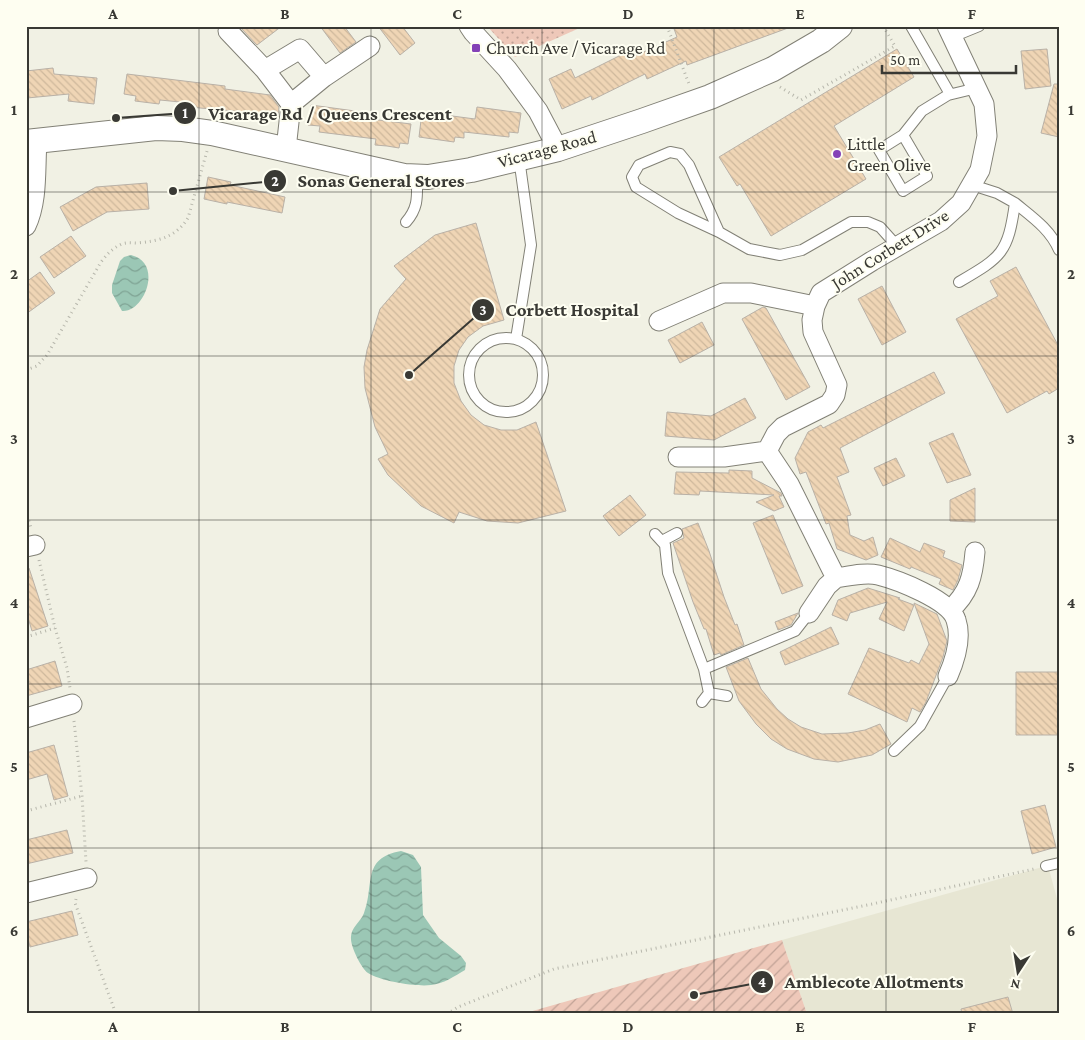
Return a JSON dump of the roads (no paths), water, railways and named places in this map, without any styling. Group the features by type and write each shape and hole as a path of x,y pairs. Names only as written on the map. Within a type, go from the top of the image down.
{"street":[{"path":"469,26 508,69 538,111 558,149"},
{"name":"Vicarage Road","path":"31,141 156,128 183,129 212,132 404,176 428,178 558,149 642,122 745,82 773,69 821,41 840,26"},
{"path":"228,31 265,70 291,104 286,149"},
{"name":"John Corbett Drive","path":"815,306 821,293 941,222 961,203 980,170 987,136 984,104 950,31"},
{"path":"291,104 324,77 370,46"},
{"path":"265,70 300,49 324,77"},
{"path":"26,226 30,218 34,191 31,141"},
{"path":"659,321 723,293 750,293 815,306 812,320 813,332 837,385 835,395 829,404 783,427 776,434 767,451"},
{"path":"678,457 724,457 767,451"},
{"path":"767,451 789,484 836,578"},
{"path":"950,610 961,600 973,576 975,552"},
{"path":"809,613 827,586 836,578 853,575 876,575 903,583 940,602 950,610 956,619 958,628 956,652 948,676"},
{"path":"26,718 72,704"},
{"path":"26,893 81,880"}],"lane":[{"path":"911,26 950,94"},
{"path":"950,31 979,26"},
{"path":"903,135 927,176 903,191 879,150 903,135 922,111 950,94 977,88"},
{"path":"719,232 689,166 680,154 670,152 639,165 632,177 636,187 678,213 719,232 749,249 780,255 802,250 850,222 868,222 880,227 898,246"},
{"path":"516,339 531,245 519,158"},
{"path":"406,222 413,214 416,206 417,177"},
{"path":"972,185 997,193 1015,203 1044,227 1055,241 1059,250"},
{"path":"959,282 990,264 1004,249 1011,230 1015,203"},
{"path":"504,338 516,339 527,344 536,353 542,364 543,377 540,390 533,400 523,408 511,412 498,411 487,407 472,390 469,378 470,366 474,355 487,343 504,338"},
{"path":"677,533 658,538 665,545 668,573 704,669 709,693 702,702"},
{"path":"704,669 795,631 809,613"},
{"path":"894,751 920,726 948,676"},
{"path":"709,693 727,696"},
{"path":"1046,866 1059,863"}],"water":[{"path":"131,255 141,260 147,267 147,287 137,304 130,309 122,311 112,293 112,285 120,261 124,257"},
{"path":"401,851 413,855 421,867 423,915 439,938 461,956 466,963 465,970 440,983 431,985 408,984 374,976 362,967 351,943 351,935 364,913 375,866 388,855"}],"place":[{"name":"Church Ave / Vicarage Rd","path":"476,48"},
{"name":"Vicarage Rd / Queens Crescent","path":"116,118"},
{"name":"Little Green Olive","path":"837,154"},
{"name":"Sonas General Stores","path":"173,191"},
{"name":"Corbett Hospital","path":"409,375"},
{"name":"Amblecote Allotments","path":"694,995"}]}
